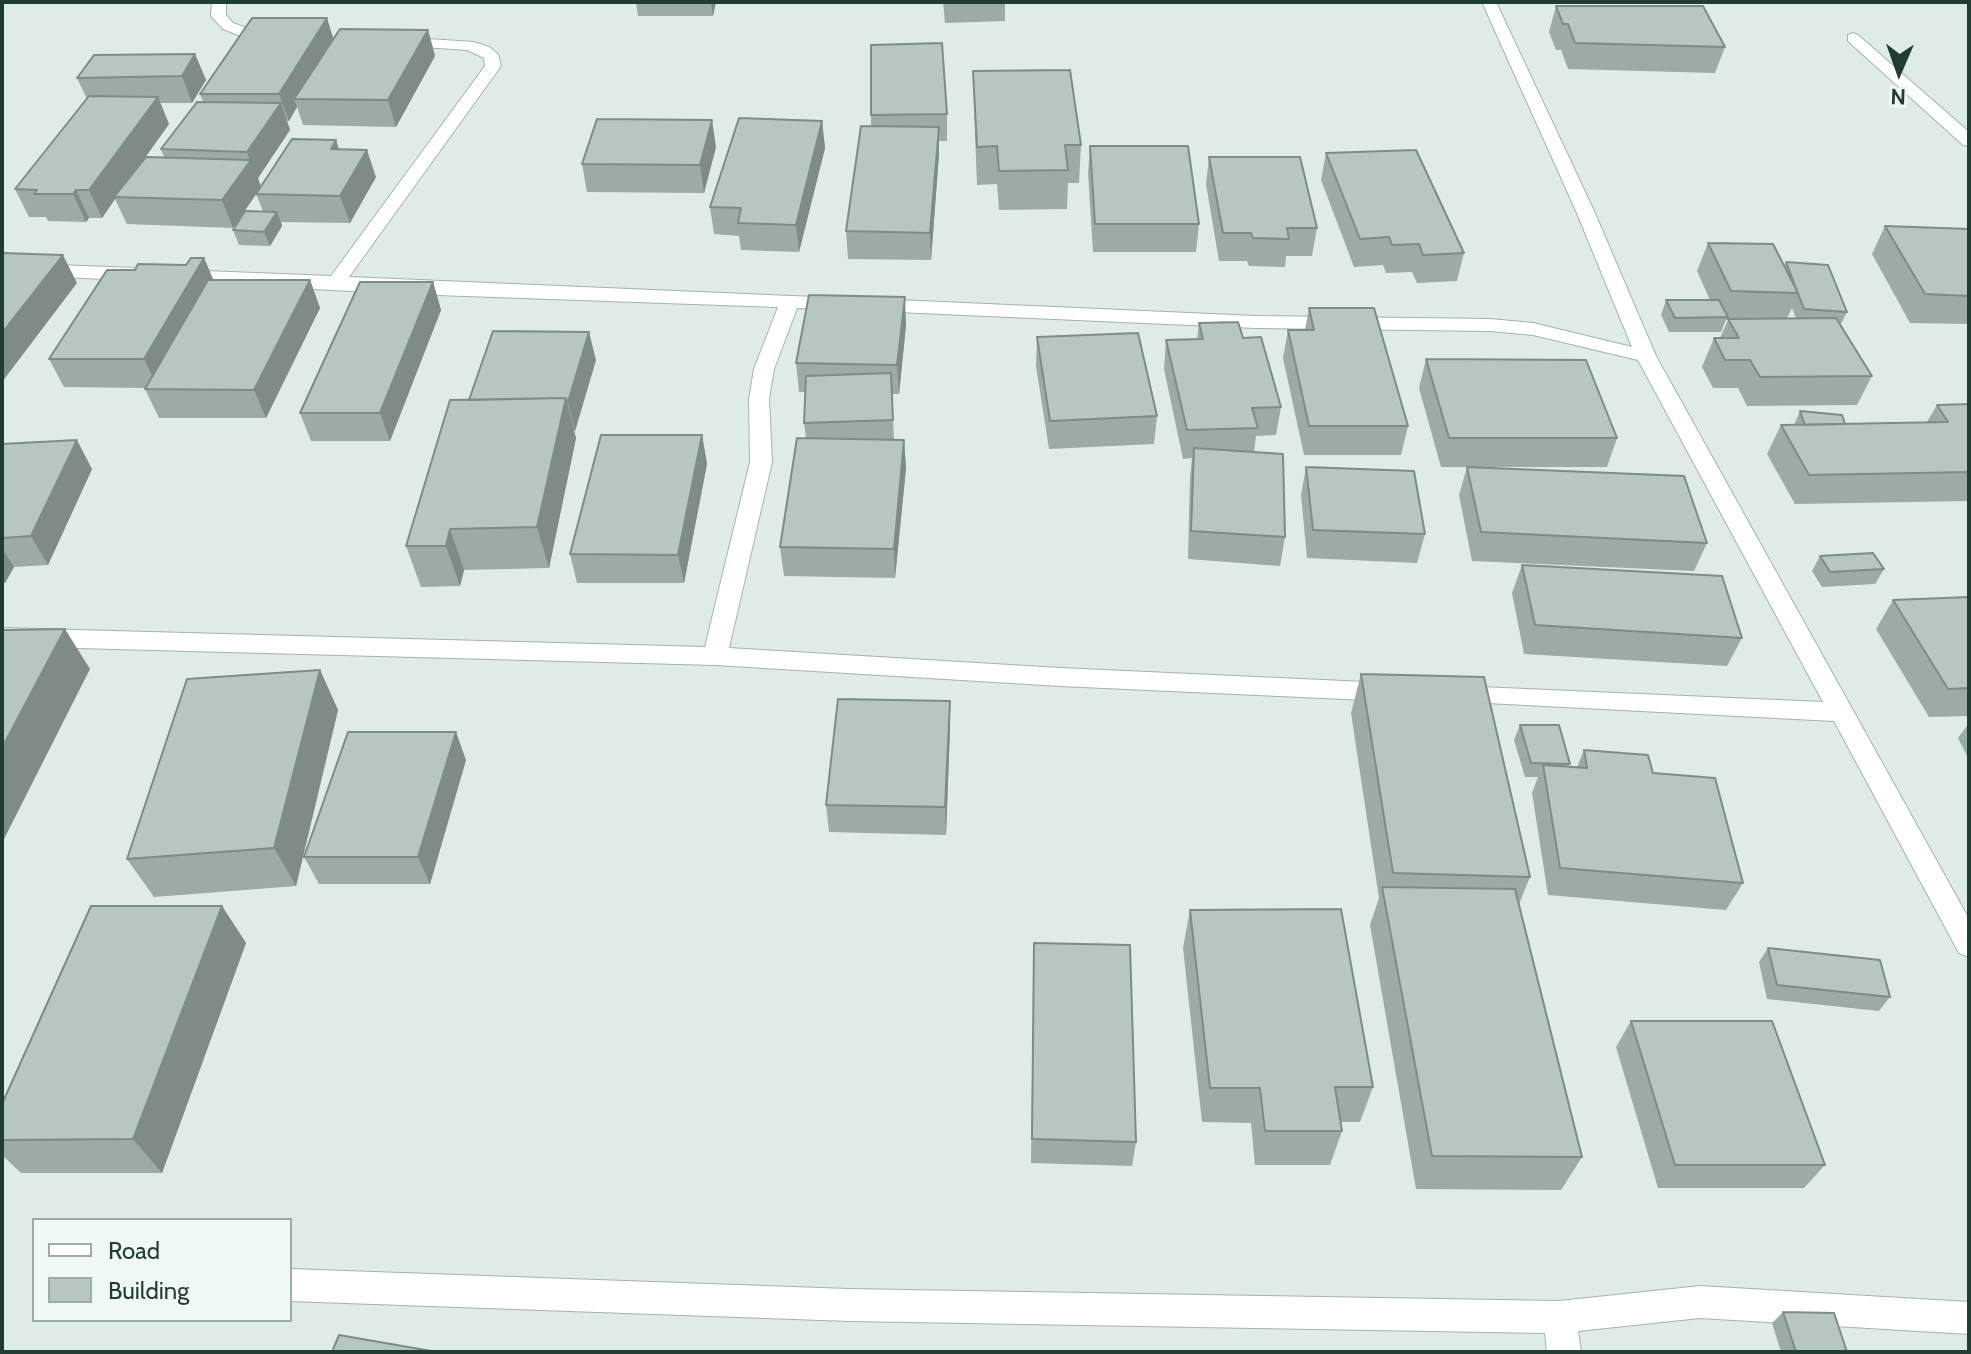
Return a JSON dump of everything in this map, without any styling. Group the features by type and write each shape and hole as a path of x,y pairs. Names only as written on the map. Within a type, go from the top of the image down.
{"street":[{"path":"219,2 219,16 228,26 256,37 287,38"},
{"path":"1489,2 1585,211 1646,356 1969,945"},
{"path":"1853,38 1969,141"},
{"path":"336,282 493,66 492,57 469,45 381,41"},
{"path":"2,269 1256,322 1490,325 1533,329 1646,356"},
{"path":"715,656 761,462 759,399 764,369 790,302"},
{"path":"2,637 715,656 1060,677 1841,712"},
{"path":"292,1285 849,1305 1559,1317 1700,1302 1969,1318"},
{"path":"1559,1317 1564,1352"}],"building":[{"path":"1556,6 1703,6 1725,47 1575,43 1568,24 1563,24"},
{"path":"252,18 327,18 279,94 200,94"},
{"path":"340,29 428,30 388,100 294,99"},
{"path":"942,43 947,114 871,115 871,45"},
{"path":"195,54 182,76 77,78 94,55"},
{"path":"1070,70 1081,145 1065,145 1068,170 999,171 997,146 977,147 973,71"},
{"path":"89,96 158,97 89,190 76,190 73,194 34,194 37,190 15,189"},
{"path":"197,102 281,103 247,152 161,149"},
{"path":"739,118 822,121 796,225 738,223 741,208 710,207"},
{"path":"597,119 712,120 700,165 582,164"},
{"path":"861,126 939,127 930,233 846,231"},
{"path":"292,139 336,140 331,149 367,150 340,196 256,194"},
{"path":"1090,146 1188,146 1199,224 1095,224"},
{"path":"1416,150 1464,253 1423,255 1419,244 1392,245 1389,237 1360,239 1326,153"},
{"path":"146,157 251,160 222,200 114,197"},
{"path":"1209,157 1300,157 1317,228 1287,228 1289,239 1253,238 1251,233 1223,233"},
{"path":"245,211 277,212 264,232 233,230"},
{"path":"1885,226 1969,229 1969,296 1925,294"},
{"path":"1708,243 1773,244 1798,293 1731,291"},
{"path":"2,253 63,255 2,333"},
{"path":"191,258 204,258 144,359 49,359 107,270 135,270 138,264 186,265"},
{"path":"1786,262 1828,265 1847,312 1804,309"},
{"path":"208,280 310,280 254,390 145,389"},
{"path":"360,282 433,282 380,413 300,413"},
{"path":"809,295 905,297 897,365 796,363"},
{"path":"1666,300 1719,300 1728,317 1675,318"},
{"path":"1309,308 1374,308 1408,426 1309,426 1288,330 1314,330"},
{"path":"1836,318 1872,376 1760,377 1750,360 1725,360 1714,338 1739,338 1728,319"},
{"path":"1238,322 1243,338 1261,337 1281,407 1252,408 1258,428 1187,430 1166,340 1203,339 1199,323"},
{"path":"493,331 589,332 568,402 566,398 469,400"},
{"path":"1138,333 1157,416 1050,421 1037,337"},
{"path":"1426,359 1586,360 1617,438 1449,438"},
{"path":"891,373 893,420 804,423 806,376"},
{"path":"566,398 537,527 450,529 446,546 406,546 450,400"},
{"path":"1969,404 1969,472 1809,475 1781,425 1948,422 1937,405"},
{"path":"1800,411 1842,415 1845,424 1805,425"},
{"path":"601,435 702,435 678,555 570,554"},
{"path":"797,438 904,440 894,549 780,547"},
{"path":"77,440 31,536 2,538 2,444"},
{"path":"1194,448 1283,454 1285,537 1191,531"},
{"path":"1306,467 1414,471 1425,534 1313,530"},
{"path":"1467,467 1684,476 1707,543 1481,532"},
{"path":"1873,553 1884,569 1830,572 1820,556"},
{"path":"1522,565 1722,576 1742,638 1535,625"},
{"path":"1969,597 1969,688 1948,689 1893,600"},
{"path":"65,629 2,748 2,630"},
{"path":"320,670 274,848 127,859 187,679"},
{"path":"1361,674 1484,677 1530,877 1393,873"},
{"path":"838,699 950,701 945,807 826,805"},
{"path":"1520,725 1559,725 1570,764 1531,763"},
{"path":"348,732 456,732 418,857 304,857"},
{"path":"1584,750 1648,755 1653,773 1715,778 1743,883 1560,868 1543,765 1587,768"},
{"path":"1382,887 1515,889 1582,1157 1432,1156"},
{"path":"91,906 222,906 133,1139 2,1140 2,1104"},
{"path":"1341,909 1373,1087 1335,1087 1342,1131 1265,1131 1260,1088 1210,1088 1190,910"},
{"path":"1034,943 1130,945 1136,1142 1032,1139"},
{"path":"1768,948 1880,960 1890,997 1777,985"},
{"path":"1631,1021 1772,1021 1825,1165 1675,1165"},
{"path":"1783,1312 1834,1313 1847,1352 1796,1352"},
{"path":"339,1335 437,1352 332,1352"}]}
